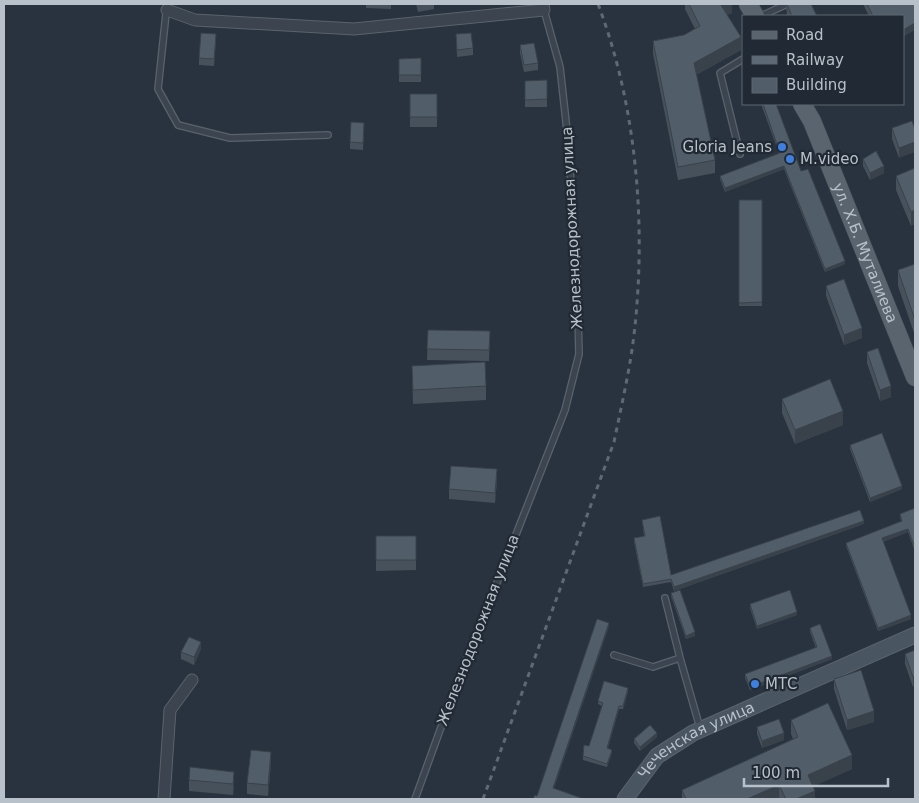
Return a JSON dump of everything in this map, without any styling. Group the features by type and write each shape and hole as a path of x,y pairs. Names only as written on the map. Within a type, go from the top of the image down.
{"main road":[{"path":"748,4 754,15"},
{"name":"ул. Х.Б. Муталиева","path":"803,105 812,121 915,376"},
{"name":"Чеченская улица","path":"625,799 657,756 700,730 915,635"}],"street":[{"name":"Железнодорожная улица","path":"167,7 195,20 354,29 543,7"},
{"path":"164,799 170,710 192,680"}],"lane":[{"path":"762,15 787,4"},
{"path":"167,7 158,89 178,125 230,138 328,135"},
{"name":"Железнодорожная улица","path":"415,799 452,698 565,410 579,354 577,269 568,140 560,66 543,7"},
{"path":"740,154 720,73 742,60"},
{"path":"665,598 700,730"},
{"path":"614,655 653,667 680,658"}],"building":[{"path":"689,4 724,4 721,5 741,37 694,63 715,160 678,167 653,41 684,35 700,26"},
{"path":"787,4 811,4 816,15 792,15"},
{"path":"867,4 915,4 915,23 904,29 904,15 872,15"},
{"path":"201,33 216,34 214,59 199,58"},
{"path":"471,33 473,48 457,50 456,34"},
{"path":"534,43 538,63 524,65 520,45"},
{"path":"421,58 421,75 399,75 399,59"},
{"path":"547,80 547,99 525,100 525,81"},
{"path":"410,94 437,94 437,117 410,117"},
{"path":"763,105 776,105 801,171 808,169 845,261 825,269 784,166 725,188 720,176 780,153"},
{"path":"912,121 915,129 915,142 899,148 892,128"},
{"path":"351,122 364,123 363,143 350,142"},
{"path":"876,151 884,166 870,173 863,159"},
{"path":"915,168 915,210 911,212 896,176"},
{"path":"739,200 762,200 762,302 739,303"},
{"path":"915,264 915,320 898,270"},
{"path":"844,279 862,328 844,335 826,286"},
{"path":"428,330 490,331 489,350 427,349"},
{"path":"878,348 891,386 880,390 867,352"},
{"path":"485,362 486,386 413,390 412,366"},
{"path":"830,379 843,411 795,430 782,399"},
{"path":"882,433 902,486 870,498 850,445"},
{"path":"451,466 497,469 495,493 449,489"},
{"path":"915,508 915,548 908,529 882,538 911,615 878,628 846,543 902,521 900,514"},
{"path":"860,510 864,521 674,587 671,579 643,584 634,538 645,536 642,520 660,516 671,575"},
{"path":"376,536 416,536 416,560 376,560"},
{"path":"680,590 695,632 686,636 671,593"},
{"path":"790,590 797,612 757,626 750,604"},
{"path":"597,619 609,623 553,788 584,799 533,799 535,795 537,796"},
{"path":"820,624 832,656 750,687 745,674 817,647 810,628"},
{"path":"189,637 201,642 194,657 181,652"},
{"path":"915,650 915,676 913,677 905,654"},
{"path":"861,670 874,711 847,720 834,679"},
{"path":"604,681 628,688 623,706 619,706 607,748 612,750 607,764 583,756 584,745 589,746 603,703 598,701"},
{"path":"828,703 852,755 808,775 815,791 796,799 786,799 779,785 747,799 686,799 682,790 798,737 791,720"},
{"path":"779,719 784,733 762,741 757,727"},
{"path":"650,725 657,733 640,747 634,739"},
{"path":"251,750 271,752 268,785 247,783"},
{"path":"190,767 234,772 233,784 189,780"}],"railway":[{"path":"483,799 614,442 633,341 638,286 639,245 635,163 621,82 611,42 598,4"}],"place":[{"name":"Gloria Jeans","path":"782,147"},
{"name":"M.video","path":"790,159"},
{"name":"МТС","path":"755,684"}]}
